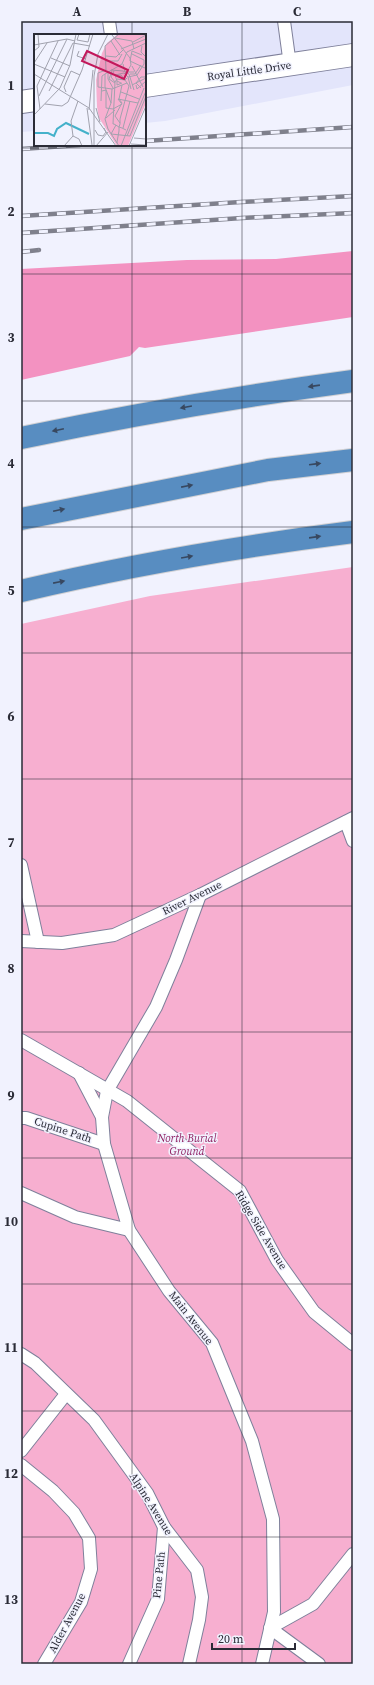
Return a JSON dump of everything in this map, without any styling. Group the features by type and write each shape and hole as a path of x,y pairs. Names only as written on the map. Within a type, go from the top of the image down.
{"highway":[{"path":"21,438 260,394 353,381"},
{"path":"21,519 268,470 353,460"},
{"path":"21,591 99,574 232,549 353,532"}],"street":[{"name":"Royal Little Drive","path":"146,86 353,55"},
{"path":"21,102 34,100"}],"lane":[{"path":"109,21 111,34"},
{"path":"284,21 290,65"},
{"path":"349,820 353,841"},
{"name":"River Avenue","path":"21,941 62,943 114,935 200,895 349,820"},
{"path":"21,865 38,942"},
{"path":"102,1117 107,1091 156,1007 176,960 200,895"},
{"path":"23,1041 79,1073"},
{"name":"Ridge Side Avenue","path":"79,1073 107,1091 127,1101 240,1191 277,1260 314,1312 353,1344"},
{"name":"Main Avenue","path":"79,1073 102,1117 104,1144 130,1230 169,1291 212,1343 252,1441 273,1519 274,1612 262,1664"},
{"name":"Cupine Path","path":"21,1118 26,1118 104,1144"},
{"path":"21,1193 75,1217 130,1230"},
{"name":"Alpine Avenue","path":"21,1354 35,1363 94,1420 147,1493 164,1527 197,1570 202,1598 199,1620 189,1664"},
{"path":"21,1451 66,1394"},
{"name":"Alder Avenue","path":"21,1465 54,1491 74,1513 89,1538 92,1569 81,1602 44,1664"},
{"name":"Pine Path","path":"129,1664 158,1599 164,1527"},
{"path":"319,1664 270,1628 313,1604 353,1554"}],"shaded area":[{"path":"21,21 353,21 353,85 165,121 146,123 146,34 34,34 34,131 21,132"},
{"path":"353,251 353,317 145,348 139,347 130,356 21,380 21,269 187,260 276,259"}],"green space":[{"name":"North Burial Ground","path":"353,567 353,1664 21,1664 21,624 150,596"}],"railway":[{"path":"146,141 353,127"},
{"path":"21,149 65,146"},
{"path":"21,216 353,196"},
{"path":"21,233 242,218 353,213"},
{"path":"21,252 39,250"}]}
